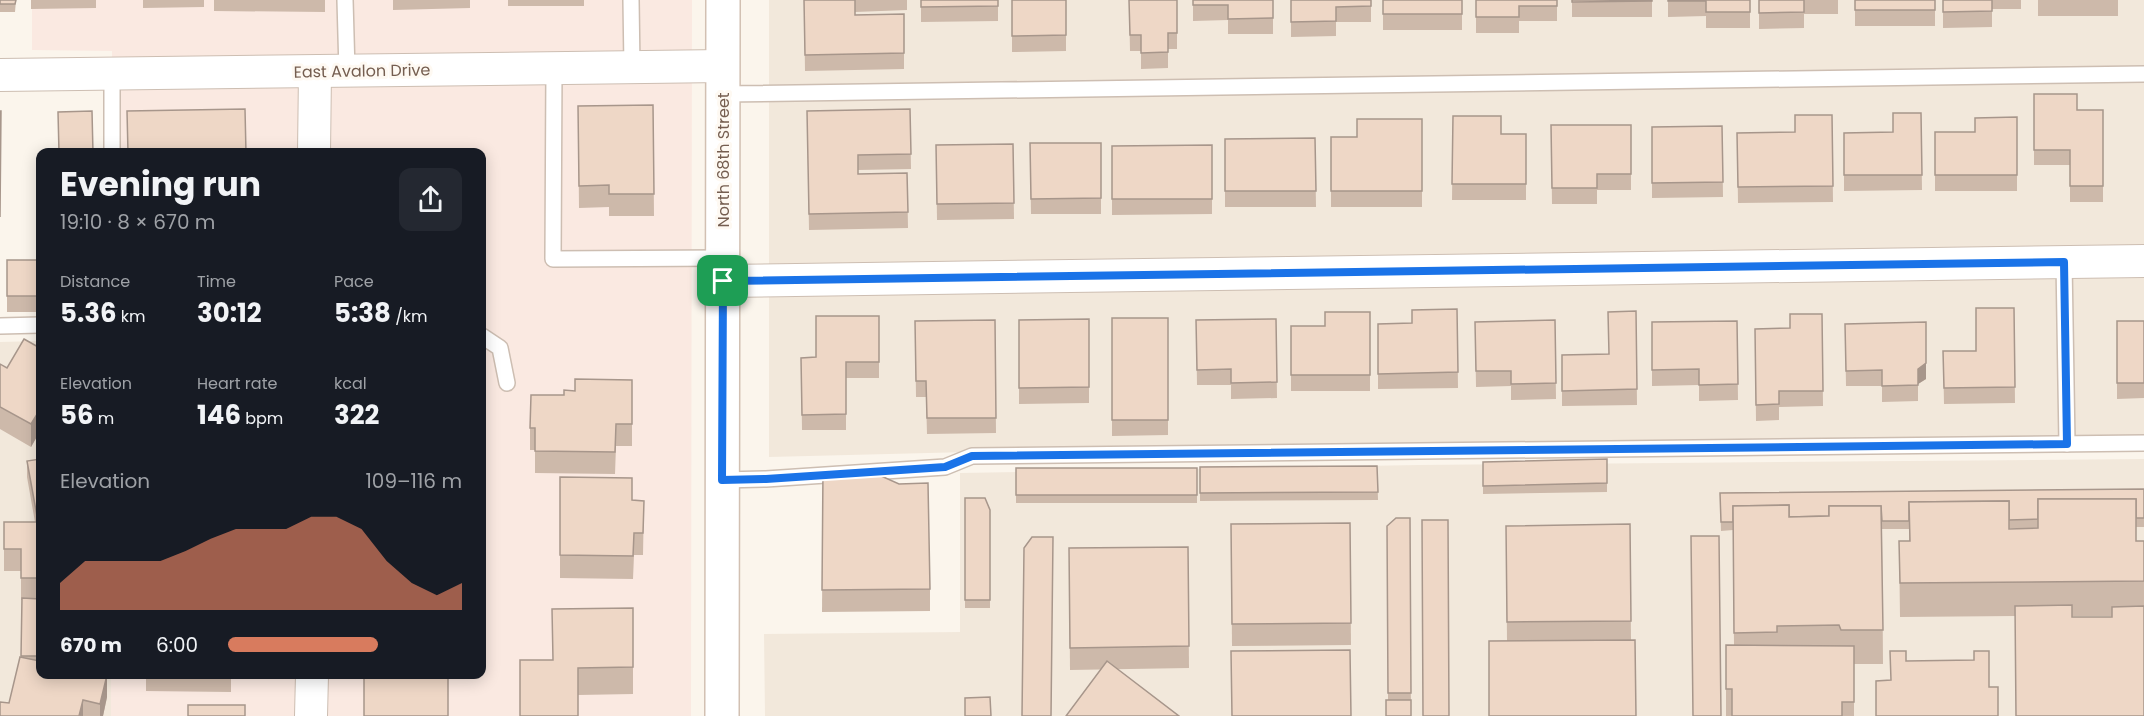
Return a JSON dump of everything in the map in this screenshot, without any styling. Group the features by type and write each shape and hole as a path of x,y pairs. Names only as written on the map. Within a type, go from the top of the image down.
{"main road":[{"name":"North 68th Street","path":"722,716 723,0"}],"street":[{"name":"East Avalon Drive","path":"0,75 632,67 723,80"},
{"path":"314,148 315,72"},
{"path":"723,270 2144,261"},
{"path":"311,716 312,679"}],"lane":[{"path":"345,0 347,71"},
{"path":"631,0 632,67"},
{"path":"554,68 553,259 723,270"},
{"path":"112,74 112,148"},
{"path":"723,80 2144,74"},
{"path":"2064,262 2067,444"},
{"path":"0,326 36,325"},
{"path":"486,339 500,348 507,383"},
{"path":"722,480 945,467 972,456 2144,443"}],"shaded area":[{"path":"32,0 692,0 691,716 111,716 111,679 486,679 486,148 112,148 112,51 32,50"},
{"path":"769,0 2144,0 2144,438 1087,449 769,457"},
{"path":"36,341 36,679 114,679 114,716 0,716 0,342"},
{"path":"2144,459 2144,716 765,716 764,634 960,632 960,473 1419,465"}],"building":[{"path":"0,0 16,0 15,4 0,4"},
{"path":"804,0 855,0 855,15 904,14 904,53 805,55"},
{"path":"921,0 998,0 998,6 921,7"},
{"path":"1012,0 1066,0 1066,35 1012,36"},
{"path":"1129,0 1177,0 1177,33 1168,33 1168,52 1141,53 1141,35 1130,35"},
{"path":"1193,0 1273,0 1273,18 1228,19 1228,5 1193,5"},
{"path":"1291,0 1371,0 1371,6 1336,7 1336,21 1291,22"},
{"path":"1383,0 1462,0 1462,14 1383,14"},
{"path":"1476,0 1557,0 1557,6 1519,6 1519,17 1476,17"},
{"path":"1572,0 1652,0 1652,1 1572,2"},
{"path":"1668,0 1750,0 1750,12 1706,12 1706,1"},
{"path":"1759,0 1804,0 1804,12 1759,13"},
{"path":"1855,0 1935,0 1935,10 1855,10"},
{"path":"1943,0 1992,0 1992,11 1943,12"},
{"path":"2034,94 2077,94 2077,110 2103,110 2103,186 2070,186 2070,150 2034,150"},
{"path":"653,105 654,194 609,194 609,185 579,186 578,106"},
{"path":"245,109 246,148 128,148 127,111"},
{"path":"910,109 911,154 858,155 858,174 907,173 908,212 809,214 807,111"},
{"path":"0,111 1,111 0,217"},
{"path":"92,111 93,148 59,148 58,112"},
{"path":"1893,113 1921,113 1922,175 1844,175 1844,133 1893,132"},
{"path":"1795,115 1832,115 1833,186 1738,187 1737,133 1795,132"},
{"path":"1453,116 1501,116 1501,134 1526,134 1526,184 1452,184"},
{"path":"2017,117 2017,175 1935,175 1935,132 1975,132 1975,118"},
{"path":"1357,119 1422,119 1422,191 1331,191 1331,137 1357,137"},
{"path":"1551,125 1631,125 1631,174 1597,174 1597,188 1552,188"},
{"path":"1722,126 1723,182 1652,183 1652,127"},
{"path":"1315,138 1316,191 1225,191 1225,139"},
{"path":"1030,143 1101,143 1101,198 1031,199"},
{"path":"1013,144 1014,203 937,204 936,145"},
{"path":"1212,145 1212,199 1112,199 1112,146"},
{"path":"7,260 36,260 36,296 7,296"},
{"path":"1976,308 2014,308 2015,387 1944,388 1943,351 1976,351"},
{"path":"1457,309 1458,372 1378,374 1378,324 1412,323 1412,310"},
{"path":"1636,311 1637,389 1562,391 1562,355 1609,354 1608,312"},
{"path":"1325,312 1370,312 1370,375 1291,375 1291,326 1325,326"},
{"path":"1790,314 1822,314 1823,391 1779,391 1779,404 1756,405 1755,329 1790,328"},
{"path":"816,316 879,316 879,362 846,362 846,414 802,415 801,358 816,357"},
{"path":"1112,318 1168,318 1168,420 1112,420"},
{"path":"1089,319 1089,387 1019,388 1019,320"},
{"path":"1276,319 1277,382 1231,383 1231,369 1197,370 1196,320"},
{"path":"995,320 996,418 927,418 926,381 916,381 915,321"},
{"path":"1555,320 1556,383 1511,384 1511,371 1476,371 1475,322"},
{"path":"1737,321 1738,384 1699,385 1699,369 1652,370 1652,322"},
{"path":"2117,321 2144,321 2144,383 2117,383"},
{"path":"1926,322 1926,363 1918,369 1918,385 1882,386 1882,370 1846,371 1845,324"},
{"path":"24,339 36,346 36,416 31,424 0,407 0,364 7,368"},
{"path":"575,379 632,380 632,424 616,424 615,452 535,451 535,428 530,428 531,395 564,395 564,390 575,391"},
{"path":"1607,459 1607,483 1483,486 1483,462"},
{"path":"36,460 36,510 27,461"},
{"path":"1377,466 1378,492 1200,493 1200,467"},
{"path":"1016,468 1197,468 1197,495 1016,495"},
{"path":"823,471 870,471 899,484 928,483 930,589 822,590"},
{"path":"560,477 632,478 632,500 644,501 643,533 634,533 633,556 560,555"},
{"path":"2144,489 2144,518 2136,518 2136,499 2038,499 2038,519 2009,520 2009,501 1909,502 1909,521 1882,521 1881,506 1829,506 1829,516 1789,517 1789,505 1733,506 1733,522 1721,522 1720,493"},
{"path":"965,498 985,498 990,510 990,600 965,600"},
{"path":"2038,499 2136,499 2136,541 2144,541 2144,581 1900,583 1899,541 1910,541 1909,502 2009,501 2009,529 2038,528"},
{"path":"1789,505 1789,517 1829,516 1829,506 1881,506 1883,630 1841,630 1839,625 1777,626 1777,632 1734,633 1733,506"},
{"path":"1396,518 1410,518 1411,693 1388,693 1387,526"},
{"path":"1422,520 1448,520 1449,716 1423,716"},
{"path":"4,522 36,522 36,578 21,578 21,549 4,549"},
{"path":"1350,523 1351,623 1232,624 1231,524"},
{"path":"1630,524 1631,621 1507,622 1506,526"},
{"path":"1691,536 1719,536 1721,716 1693,716"},
{"path":"1032,537 1053,537 1051,716 1022,716 1024,548"},
{"path":"1188,547 1189,646 1070,648 1069,548"},
{"path":"22,598 36,599 36,656 21,656"},
{"path":"2072,605 2072,617 2112,617 2112,607 2144,606 2144,716 2016,716 2015,606"},
{"path":"633,608 633,667 578,668 578,716 520,716 520,660 553,660 552,609"},
{"path":"1635,640 1636,716 1489,716 1489,641"},
{"path":"1726,645 1854,646 1854,702 1842,702 1842,716 1732,716 1732,689 1726,689"},
{"path":"1350,650 1351,716 1232,716 1231,651"},
{"path":"1890,651 1906,651 1906,661 1974,660 1974,651 1989,651 1989,687 1998,687 1998,716 1876,716 1876,681 1891,680"},
{"path":"20,657 36,660 36,679 106,679 100,704 83,700 79,716 0,716 0,702 9,703"},
{"path":"1107,661 1179,716 1066,716"},
{"path":"364,679 448,679 448,716 364,716"},
{"path":"990,697 991,716 965,716 965,698"},
{"path":"1386,700 1411,700 1411,716 1386,716"},
{"path":"188,705 245,705 245,716 188,716"}],"route":[{"path":"2064,262 2067,444 972,456 945,467 722,480 723,281 2064,262"}]}
